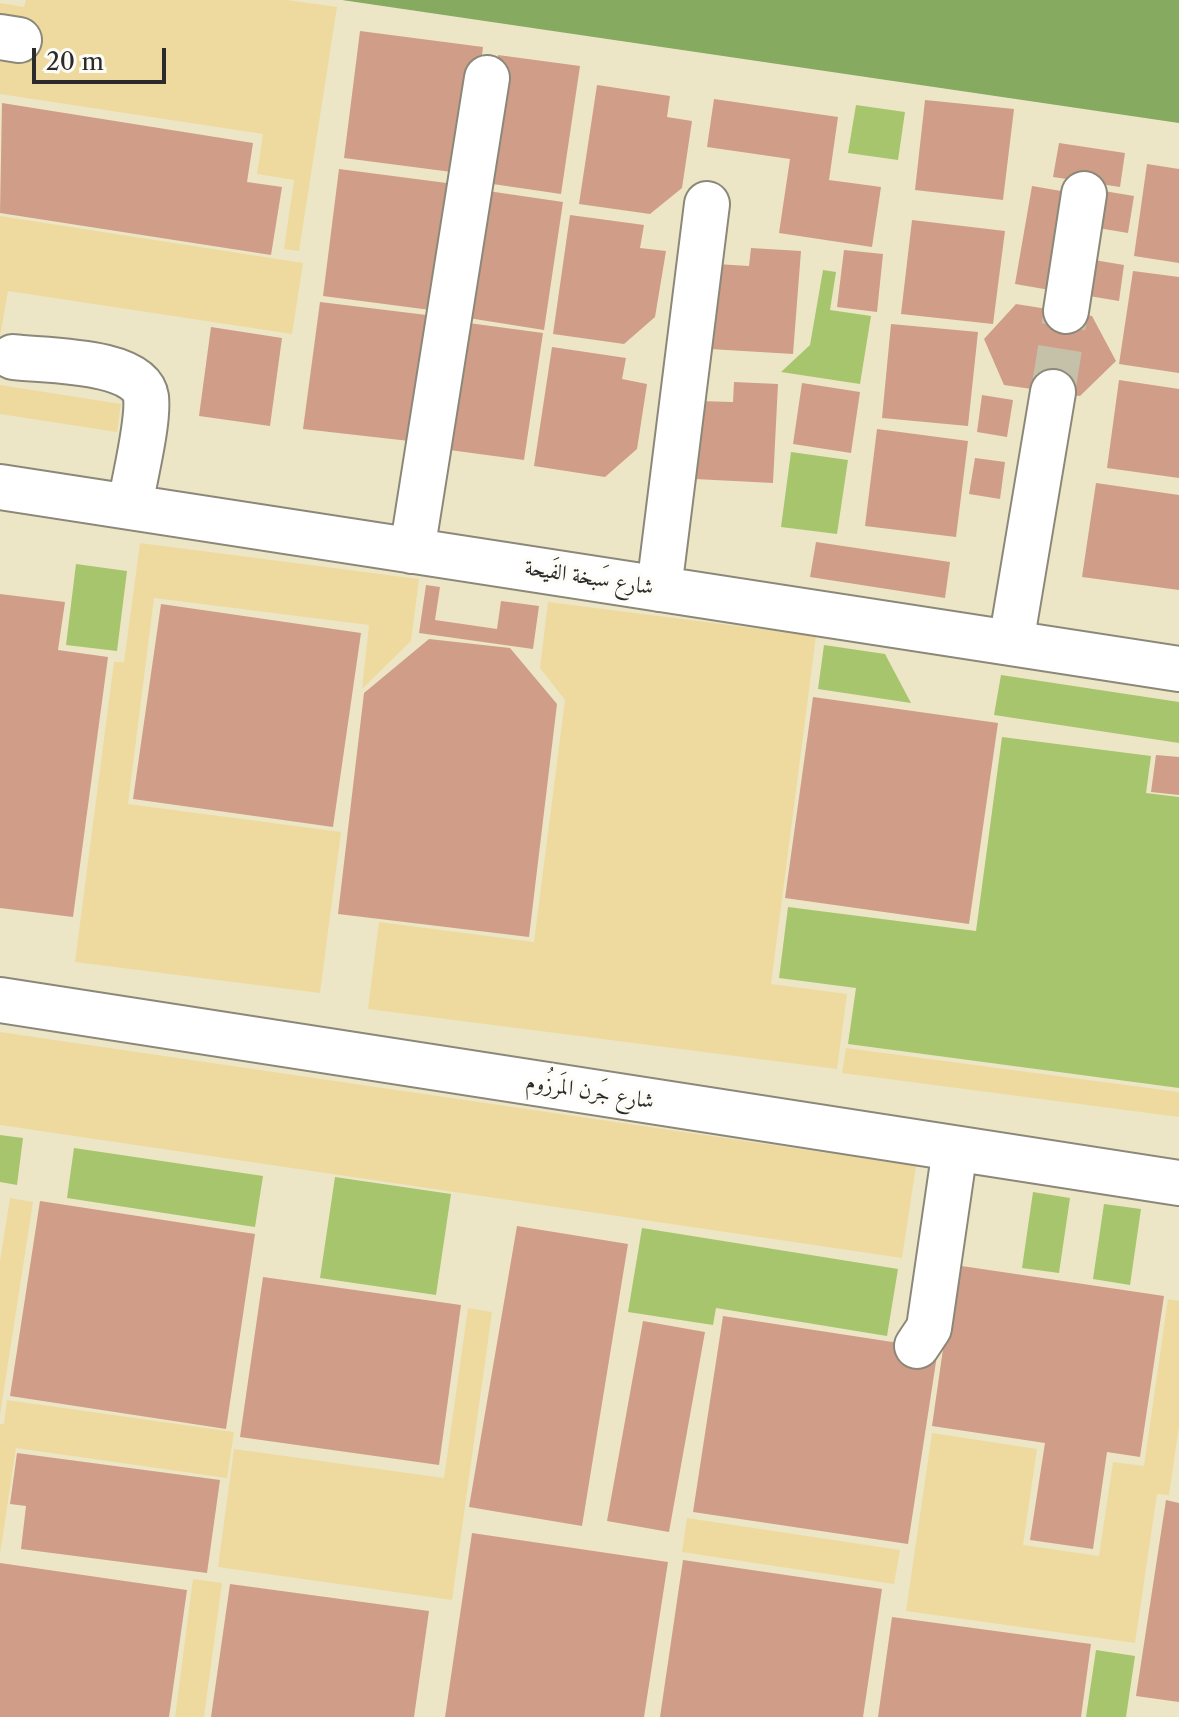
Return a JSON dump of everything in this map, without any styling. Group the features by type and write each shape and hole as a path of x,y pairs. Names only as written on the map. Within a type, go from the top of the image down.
{"street":[{"path":"412,551 487,78"},
{"path":"1066,311 1084,194"},
{"path":"659,589 707,204"},
{"path":"13,357 116,369 136,378 146,398 130,507"},
{"path":"1011,643 1053,392"},
{"name":"شارع سَبخة الفَيحة","path":"0,487 1179,669"},
{"name":"شارع جَرن المَرزُوم","path":"0,1000 1179,1183"},
{"path":"917,1346 929,1328 955,1149"}],"green space":[{"path":"342,0 1179,0 1179,123"},
{"path":"856,105 905,112 898,160 848,153"},
{"path":"823,270 836,272 830,310 871,316 860,384 781,372 810,345"},
{"path":"791,452 848,460 837,534 781,527"},
{"path":"76,564 127,571 117,651 66,645"},
{"path":"824,645 885,654 911,703 818,689"},
{"path":"1001,675 1179,702 1179,743 994,715"},
{"path":"1002,737 1151,756 1146,793 1179,797 1179,1088 848,1044 856,988 779,978 788,907 976,931"},
{"path":"0,1135 23,1138 17,1185 0,1182"},
{"path":"74,1148 263,1176 255,1227 67,1198"},
{"path":"335,1177 451,1194 436,1295 320,1278"},
{"path":"1033,1192 1070,1198 1059,1273 1022,1268"},
{"path":"1104,1204 1141,1209 1130,1285 1093,1279"},
{"path":"642,1228 898,1269 887,1336 716,1308 713,1325 628,1312"},
{"path":"1096,1650 1135,1656 1126,1717 1086,1717"}],"sand":[{"path":"26,0 287,0 337,7 299,251 284,249 294,180 257,174 263,134 0,94 0,3 24,7"},
{"path":"0,216 303,263 292,334 8,291 0,337"},
{"path":"0,385 121,404 117,432 0,414"},
{"path":"140,543 419,579 411,641 362,689 369,625 154,598 128,804 341,832 320,993 75,962 114,662 124,662"},
{"path":"548,602 816,636 771,984 847,994 837,1069 368,1009 379,922 534,942 565,700 540,668"},
{"path":"0,1032 916,1166 902,1258 0,1125"},
{"path":"846,1048 1179,1092 1179,1117 842,1073"},
{"path":"10,1198 33,1202 0,1415 0,1261"},
{"path":"1168,1299 1179,1301 1179,1426 1169,1495 1157,1494 1135,1643 906,1611 932,1433 1037,1449 1023,1545 1099,1556 1113,1462 1144,1466"},
{"path":"468,1308 492,1312 452,1600 218,1567 234,1449 444,1478"},
{"path":"7,1400 234,1432 227,1478 16,1448 0,1554 0,1424 4,1424"},
{"path":"687,1518 900,1550 894,1584 682,1552"},
{"path":"193,1579 222,1583 204,1717 175,1717"}],"building":[{"path":"360,31 483,47 467,174 344,158"},
{"path":"498,55 580,66 561,194 479,182"},
{"path":"597,85 670,96 667,117 692,121 682,188 650,214 579,204"},
{"path":"714,99 838,117 829,180 881,187 872,247 779,233 790,159 707,147"},
{"path":"925,100 1014,109 1003,200 915,190"},
{"path":"2,103 253,143 247,182 282,187 271,255 0,213"},
{"path":"1059,143 1125,153 1120,187 1053,177"},
{"path":"1147,164 1179,169 1179,263 1134,256"},
{"path":"339,169 462,185 446,312 323,296"},
{"path":"1032,186 1067,192 1050,290 1015,284"},
{"path":"481,190 563,202 544,330 462,317"},
{"path":"1104,191 1134,196 1128,233 1098,228"},
{"path":"570,215 644,225 640,248 666,251 655,317 624,344 553,334"},
{"path":"912,220 1005,231 993,324 901,314"},
{"path":"751,248 801,251 793,354 710,349 716,264 749,266"},
{"path":"844,250 883,254 877,312 837,307"},
{"path":"1094,260 1124,265 1119,301 1089,296"},
{"path":"1133,271 1179,277 1179,373 1119,364"},
{"path":"320,302 443,317 427,443 303,429"},
{"path":"1016,304 1092,316 1116,361 1080,396 1004,385 984,339"},
{"path":"461,322 543,333 524,460 442,449"},
{"path":"891,324 978,332 968,426 882,418"},
{"path":"211,327 282,338 270,426 199,416"},
{"path":"552,347 626,358 622,379 647,384 637,449 605,477 534,466"},
{"path":"1119,380 1179,389 1179,478 1107,468"},
{"path":"734,382 778,384 773,483 695,479 698,401 733,402"},
{"path":"802,383 860,392 851,453 793,444"},
{"path":"982,395 1013,400 1007,437 977,432"},
{"path":"877,429 968,441 956,537 865,526"},
{"path":"975,458 1005,462 1000,499 969,494"},
{"path":"1096,483 1179,495 1179,590 1082,577"},
{"path":"816,542 950,562 945,598 810,577"},
{"path":"426,585 440,587 435,620 497,629 501,601 539,606 533,649 419,633"},
{"path":"0,594 65,602 58,650 108,657 73,917 0,908"},
{"path":"161,604 361,633 333,827 133,799"},
{"path":"429,639 510,648 557,704 529,937 338,914 364,693"},
{"path":"813,697 998,723 969,924 785,898"},
{"path":"1156,755 1179,757 1179,795 1151,792"},
{"path":"40,1201 255,1234 226,1429 10,1396"},
{"path":"517,1226 628,1244 582,1526 469,1507"},
{"path":"955,1265 1164,1296 1140,1457 1107,1452 1093,1549 1030,1540 1045,1443 932,1426"},
{"path":"263,1277 461,1305 439,1465 240,1437"},
{"path":"723,1316 938,1349 908,1544 693,1512"},
{"path":"643,1321 705,1332 669,1532 607,1521"},
{"path":"17,1453 220,1480 207,1573 21,1549 26,1506 10,1504"},
{"path":"1166,1500 1179,1503 1179,1702 1136,1696"},
{"path":"472,1533 668,1562 644,1717 445,1717"},
{"path":"683,1560 882,1589 863,1717 660,1717"},
{"path":"0,1563 187,1590 169,1717 0,1717"},
{"path":"230,1584 429,1611 414,1717 211,1717"},
{"path":"892,1617 1091,1644 1081,1717 878,1717"}],"tunnel":[{"path":"1053,392 1066,311"}]}
